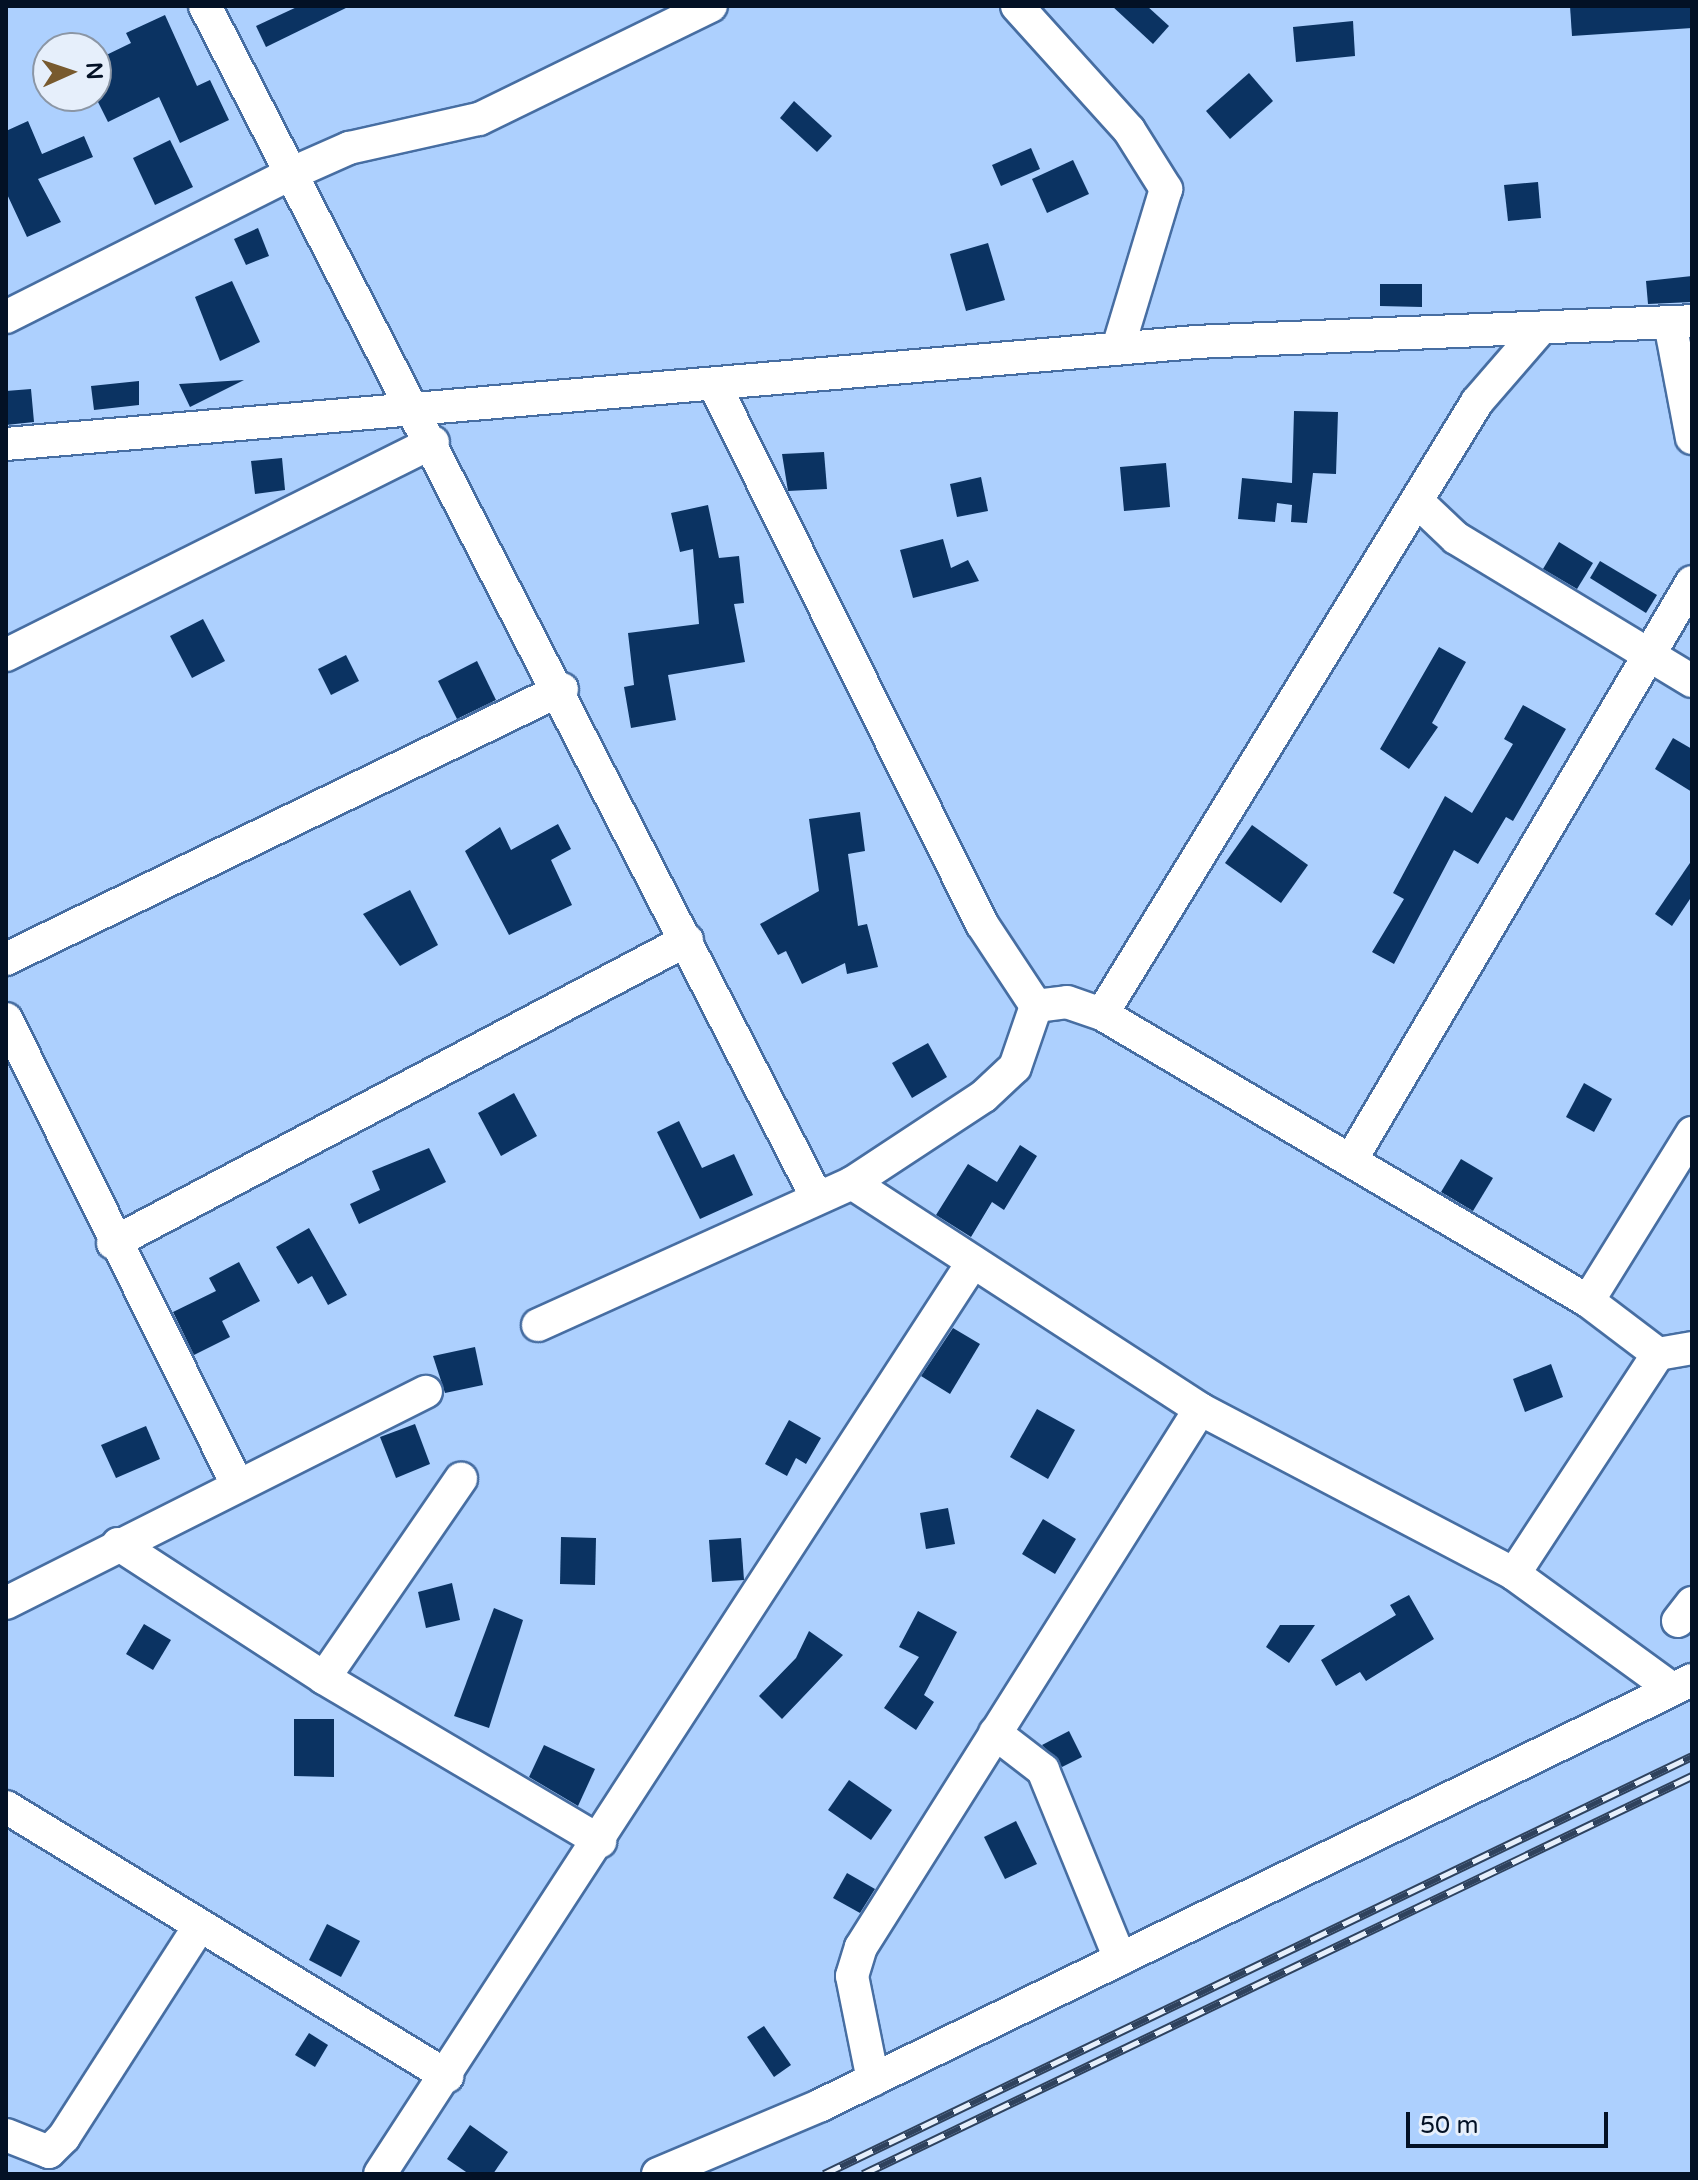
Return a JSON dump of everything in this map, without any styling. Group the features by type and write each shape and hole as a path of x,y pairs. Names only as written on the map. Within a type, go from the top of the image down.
{"street":[{"path":"205,6 288,175 562,689 817,1198"},
{"path":"6,317 288,175 349,148 479,119 711,6"},
{"path":"1017,6 1129,130 1166,189 1118,348"},
{"path":"6,444 414,408 715,386 1118,348 1681,322 1692,438"},
{"path":"1102,1014 1394,545 1477,402 1541,328"},
{"path":"739,429 760,381"},
{"path":"715,386 982,924 1036,1006"},
{"path":"6,655 433,442"},
{"path":"1418,502 1456,538 1692,681"},
{"path":"1394,545 1456,538"},
{"path":"1351,1160 1692,582"},
{"path":"6,959 562,689"},
{"path":"113,1243 687,940"},
{"path":"1036,1006 1067,1002 1102,1014 1588,1301 1658,1354"},
{"path":"538,1325 852,1183 984,1096 1015,1067 1036,1006"},
{"path":"6,1019 113,1243 237,1484"},
{"path":"1588,1301 1692,1133"},
{"path":"852,1183 1200,1409 1514,1574 1682,1684"},
{"path":"380,2174 600,1841 973,1262"},
{"path":"1514,1574 1658,1354 1692,1348"},
{"path":"6,1603 237,1484 426,1392"},
{"path":"873,2080 852,1976 861,1947 1200,1409"},
{"path":"324,1678 461,1479"},
{"path":"118,1544 324,1678 600,1841"},
{"path":"658,2174 873,2080 1682,1684"},
{"path":"995,1733 1043,1770 1120,1959"},
{"path":"6,1807 447,2076"},
{"path":"6,2135 49,2152 64,2137 199,1927"}],"building":[{"path":"299,6 350,6 266,47 256,26"},
{"path":"1112,6 1147,6 1169,26 1153,44"},
{"path":"1570,6 1692,6 1692,28 1572,36"},
{"path":"165,15 197,86 210,80 229,120 180,143 159,97 108,122 103,112 112,112 112,52 131,43 126,33"},
{"path":"1353,21 1355,56 1296,62 1293,27"},
{"path":"1249,73 1273,101 1230,139 1206,111"},
{"path":"794,101 832,136 817,152 780,118"},
{"path":"28,121 42,154 84,136 93,157 38,179 61,222 27,237 6,192 6,131"},
{"path":"170,140 193,187 155,205 133,158"},
{"path":"1031,148 1040,169 1001,186 992,165"},
{"path":"1073,160 1089,194 1047,213 1032,179"},
{"path":"1538,182 1541,218 1508,221 1504,185"},
{"path":"258,228 269,256 246,265 234,239"},
{"path":"988,243 1005,300 966,311 950,254"},
{"path":"1692,276 1692,302 1648,304 1646,281"},
{"path":"232,281 260,342 220,361 195,297"},
{"path":"1380,284 1422,284 1422,307 1380,306"},
{"path":"244,380 190,407 179,384"},
{"path":"139,381 139,405 94,410 91,386"},
{"path":"31,389 34,422 6,425 6,391"},
{"path":"1294,411 1338,412 1336,474 1313,473 1307,523 1291,522 1292,505 1277,503 1275,522 1238,519 1242,478 1292,483"},
{"path":"824,452 827,489 788,491 782,454"},
{"path":"282,458 285,490 255,494 251,461"},
{"path":"1166,463 1170,507 1124,511 1120,467"},
{"path":"981,477 988,511 957,517 950,484"},
{"path":"708,505 719,558 739,556 744,603 734,604 745,662 668,675 676,720 631,728 624,687 634,685 628,633 699,624 693,549 680,552 671,513"},
{"path":"943,539 951,568 968,560 979,581 913,598 900,550"},
{"path":"1559,542 1593,563 1577,589 1543,569"},
{"path":"1600,561 1657,595 1646,613 1590,578"},
{"path":"203,619 225,661 192,678 170,636"},
{"path":"1439,647 1466,662 1432,723 1438,727 1409,769 1380,749"},
{"path":"346,655 359,681 331,695 318,669"},
{"path":"477,661 496,700 457,719 438,681"},
{"path":"1523,705 1566,729 1513,821 1506,817 1478,864 1454,850 1394,964 1372,952 1404,899 1393,893 1445,796 1472,813 1513,744 1504,739"},
{"path":"1673,738 1692,749 1692,792 1655,769"},
{"path":"860,812 865,851 848,854 858,926 867,924 878,967 847,974 845,963 802,984 786,951 778,955 760,924 819,891 809,819"},
{"path":"558,824 571,849 551,860 572,905 509,935 465,851 500,827 511,850"},
{"path":"1252,825 1308,865 1281,903 1225,863"},
{"path":"1692,860 1692,896 1672,926 1655,914"},
{"path":"410,890 438,945 400,966 363,914"},
{"path":"928,1043 947,1077 912,1098 892,1063"},
{"path":"1584,1083 1612,1099 1594,1132 1566,1117"},
{"path":"514,1093 537,1136 501,1156 478,1113"},
{"path":"679,1121 702,1168 734,1154 753,1195 700,1219 657,1132"},
{"path":"1020,1145 1037,1156 1004,1210 992,1202 971,1237 936,1215 968,1164 997,1182"},
{"path":"429,1148 446,1182 359,1224 350,1204 380,1190 372,1171"},
{"path":"1461,1159 1493,1178 1473,1211 1441,1192"},
{"path":"309,1228 347,1295 328,1305 312,1276 298,1284 276,1247"},
{"path":"239,1262 260,1301 222,1321 230,1337 194,1355 173,1312 216,1291 209,1278"},
{"path":"953,1328 980,1344 950,1394 921,1376"},
{"path":"475,1347 483,1385 445,1393 433,1356"},
{"path":"1551,1364 1563,1397 1525,1412 1513,1379"},
{"path":"1037,1409 1075,1430 1048,1479 1010,1457"},
{"path":"789,1420 821,1438 806,1464 796,1458 787,1476 765,1464"},
{"path":"415,1424 430,1464 396,1478 380,1437"},
{"path":"146,1426 160,1459 116,1478 101,1445"},
{"path":"948,1508 955,1544 926,1549 920,1513"},
{"path":"1043,1519 1076,1539 1055,1574 1022,1554"},
{"path":"561,1537 596,1538 595,1585 560,1584"},
{"path":"741,1538 744,1580 712,1582 709,1540"},
{"path":"452,1583 460,1620 426,1628 418,1592"},
{"path":"1409,1595 1434,1639 1366,1681 1360,1672 1336,1686 1321,1660 1396,1615 1390,1605"},
{"path":"494,1608 523,1620 489,1728 454,1716"},
{"path":"918,1611 957,1632 924,1695 934,1702 916,1730 884,1708 919,1657 899,1647"},
{"path":"144,1624 171,1640 153,1670 126,1654"},
{"path":"1280,1625 1315,1625 1289,1663 1266,1647"},
{"path":"809,1631 843,1655 782,1719 759,1696 796,1658"},
{"path":"294,1719 334,1719 334,1777 294,1776"},
{"path":"1069,1731 1082,1757 1062,1767 1042,1745"},
{"path":"544,1745 595,1769 578,1806 529,1777"},
{"path":"849,1780 892,1810 871,1840 828,1810"},
{"path":"1016,1821 1037,1864 1005,1879 984,1837"},
{"path":"847,1873 875,1889 860,1913 833,1898"},
{"path":"327,1924 360,1941 341,1977 309,1960"},
{"path":"764,2026 791,2065 774,2077 747,2037"},
{"path":"309,2033 328,2045 315,2067 295,2055"},
{"path":"470,2125 508,2152 493,2174 469,2174 447,2159"}],"railway":[{"path":"824,2174 1692,1756"},
{"path":"863,2174 1692,1776"}]}
